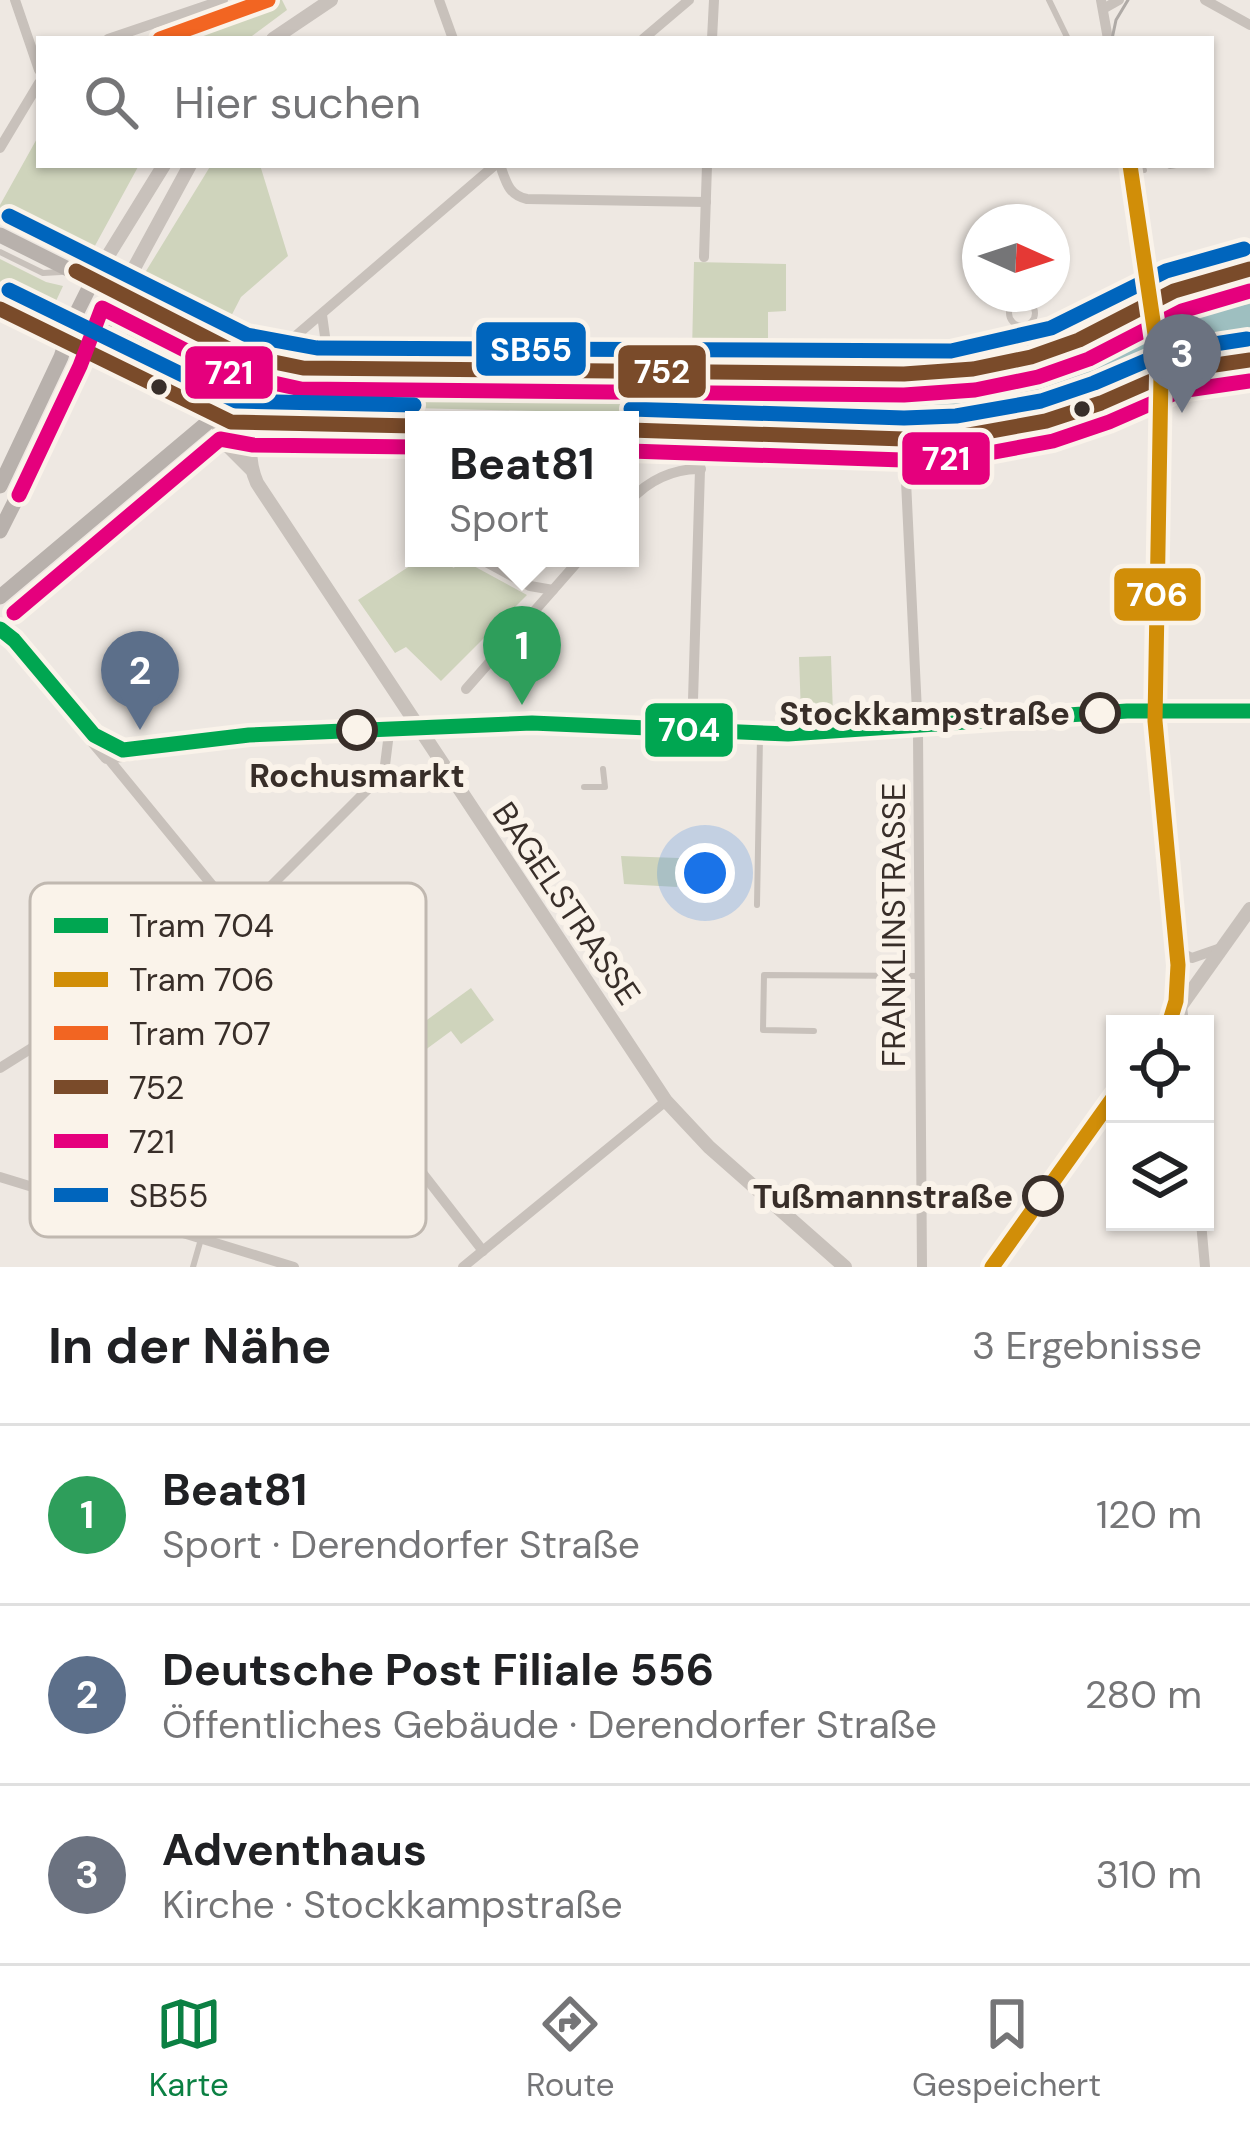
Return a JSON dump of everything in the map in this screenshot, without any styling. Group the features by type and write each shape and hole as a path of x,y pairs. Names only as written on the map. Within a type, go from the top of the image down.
{"main road":[{"path":"0,235 240,355 339,369 920,374 973,369 1031,357 1079,340 1149,303 1250,268"},
{"path":"0,486 93,280"},
{"path":"0,531 120,294"},
{"path":"0,309 214,417 253,424 405,426"},
{"path":"639,430 904,440 958,437 1046,421 1101,403 1158,376 1250,361"},
{"path":"0,597 214,417"}],"street":[{"path":"15,0 36,61"},
{"path":"115,36 190,6 223,0"},
{"path":"276,36 331,0"},
{"path":"439,0 452,36"},
{"path":"646,36 688,0"},
{"path":"712,36 714,0"},
{"path":"1107,36 1102,5 1119,0"},
{"path":"1205,0 1250,26"},
{"path":"296,36 303,21"},
{"path":"0,148 36,88"},
{"path":"93,280 162,168"},
{"path":"120,294 188,168"},
{"path":"251,469 260,389 292,339 494,168"},
{"path":"499,168 510,190 526,199 706,202"},
{"path":"704,257 707,168"},
{"path":"1128,168 1158,376 1151,713 1182,1015"},
{"path":"322,315 328,358 339,369"},
{"path":"240,355 260,389"},
{"path":"692,733 703,371"},
{"name":"BAGELSTRASSE","path":"214,417 228,446 251,469 666,1102 845,1267"},
{"name":"FRANKLINSTRASSE","path":"904,440 918,730 922,1267"},
{"path":"639,491 688,468 701,469"},
{"path":"495,567 530,586 553,590"},
{"path":"466,689 573,567"},
{"path":"0,630 209,883"},
{"path":"106,757 252,737 542,725 605,736 760,737 1151,713 1250,714"},
{"path":"275,883 384,773 389,733"},
{"path":"1174,1015 1250,909"},
{"path":"1174,948 1192,958 1221,948"},
{"path":"0,1068 30,1050"},
{"path":"463,1267 666,1102"},
{"path":"997,1266 1106,1112"},
{"path":"426,1173 483,1251"},
{"path":"0,1178 30,1187"},
{"path":"1202,1231 1205,1267"},
{"path":"194,1237 294,1267"}],"lane":[{"path":"1049,0 1067,36"},
{"path":"1128,168 1144,170"},
{"path":"0,253 43,273 76,271"},
{"path":"1025,300 1034,308 1034,319 1026,326 1010,320 1009,309 1016,301 1025,300"},
{"path":"1026,326 1031,357"},
{"path":"757,905 760,737"},
{"path":"584,787 604,787 603,769"},
{"path":"814,1031 763,1030 764,975 920,976"},
{"path":"193,1267 201,1239"}],"green space":[{"path":"274,0 282,0 287,10 252,36 174,36"},
{"path":"36,140 36,168 137,168 91,253 79,254 0,214 0,205"},
{"path":"209,168 261,168 288,256 241,297 225,328 146,289 143,276"},
{"path":"0,259 63,286 49,316 0,288"},
{"path":"694,262 786,264 786,311 768,312 768,354 692,352"},
{"path":"1250,274 1250,347 1169,352 1163,301"},
{"path":"137,316 236,365 248,389 243,405 231,411 201,397 193,384 137,357 116,354"},
{"path":"1120,325 1137,327 1142,363 1138,368 1098,387 1018,411 897,425 751,425 717,420 720,376 940,380 1010,368"},
{"path":"275,372 317,374 312,384 655,388 665,377 676,377 675,425 647,424 652,414 639,411 298,405 289,415 262,418"},
{"path":"408,567 476,567 527,595 441,681 406,647 395,653 358,600"},
{"path":"831,656 833,714 801,715 799,657"},
{"path":"621,856 679,858 677,887 624,884"},
{"path":"471,988 494,1020 461,1044 451,1031 426,1049 426,1021"}],"waterway":[{"path":"721,402 869,411 983,404 1051,385 1163,335 1250,316"}],"tram line":[{"name":"707","path":"168,36 268,0"},
{"path":"1113,36 1128,0"},
{"name":"706","path":"1130,168 1161,375 1155,721 1178,965 1172,1015"},
{"name":"704","path":"0,629 94,735 123,750 249,735 532,723 788,734 1127,711 1250,711"},
{"name":"706","path":"992,1267 1106,1108"}],"transit line":[{"name":"SB55","path":"9,216 247,335 317,348 951,351 1051,328 1166,271 1244,249"},
{"name":"752","path":"76,271 240,355 303,368 904,374 973,369 1031,357 1079,340 1174,291 1250,269"},
{"name":"SB55","path":"9,290 236,401 414,405"},
{"name":"721","path":"19,495 102,308 232,374 301,389 904,395 975,390 1038,377 1089,359 1182,311 1250,291"},
{"name":"752","path":"0,309 231,422 405,426"},
{"name":"SB55","path":"631,409 956,416 1041,401 1169,351 1247,339"},
{"name":"752","path":"639,430 958,437 1046,421 1174,371 1250,360"},
{"name":"721","path":"639,451 962,458 1053,441 1180,391 1250,381"},
{"name":"721","path":"14,613 220,439 253,445 405,447"}],"place":[{"name":"Adventhaus","path":"1182,413"},
{"name":"Beat81","path":"522,705"},
{"name":"Stockkampstraße","path":"1100,713"},
{"name":"Deutsche Post Filiale 556","path":"140,730"},
{"name":"Rochusmarkt","path":"357,730"},
{"name":"Tußmannstraße","path":"1043,1196"}]}
